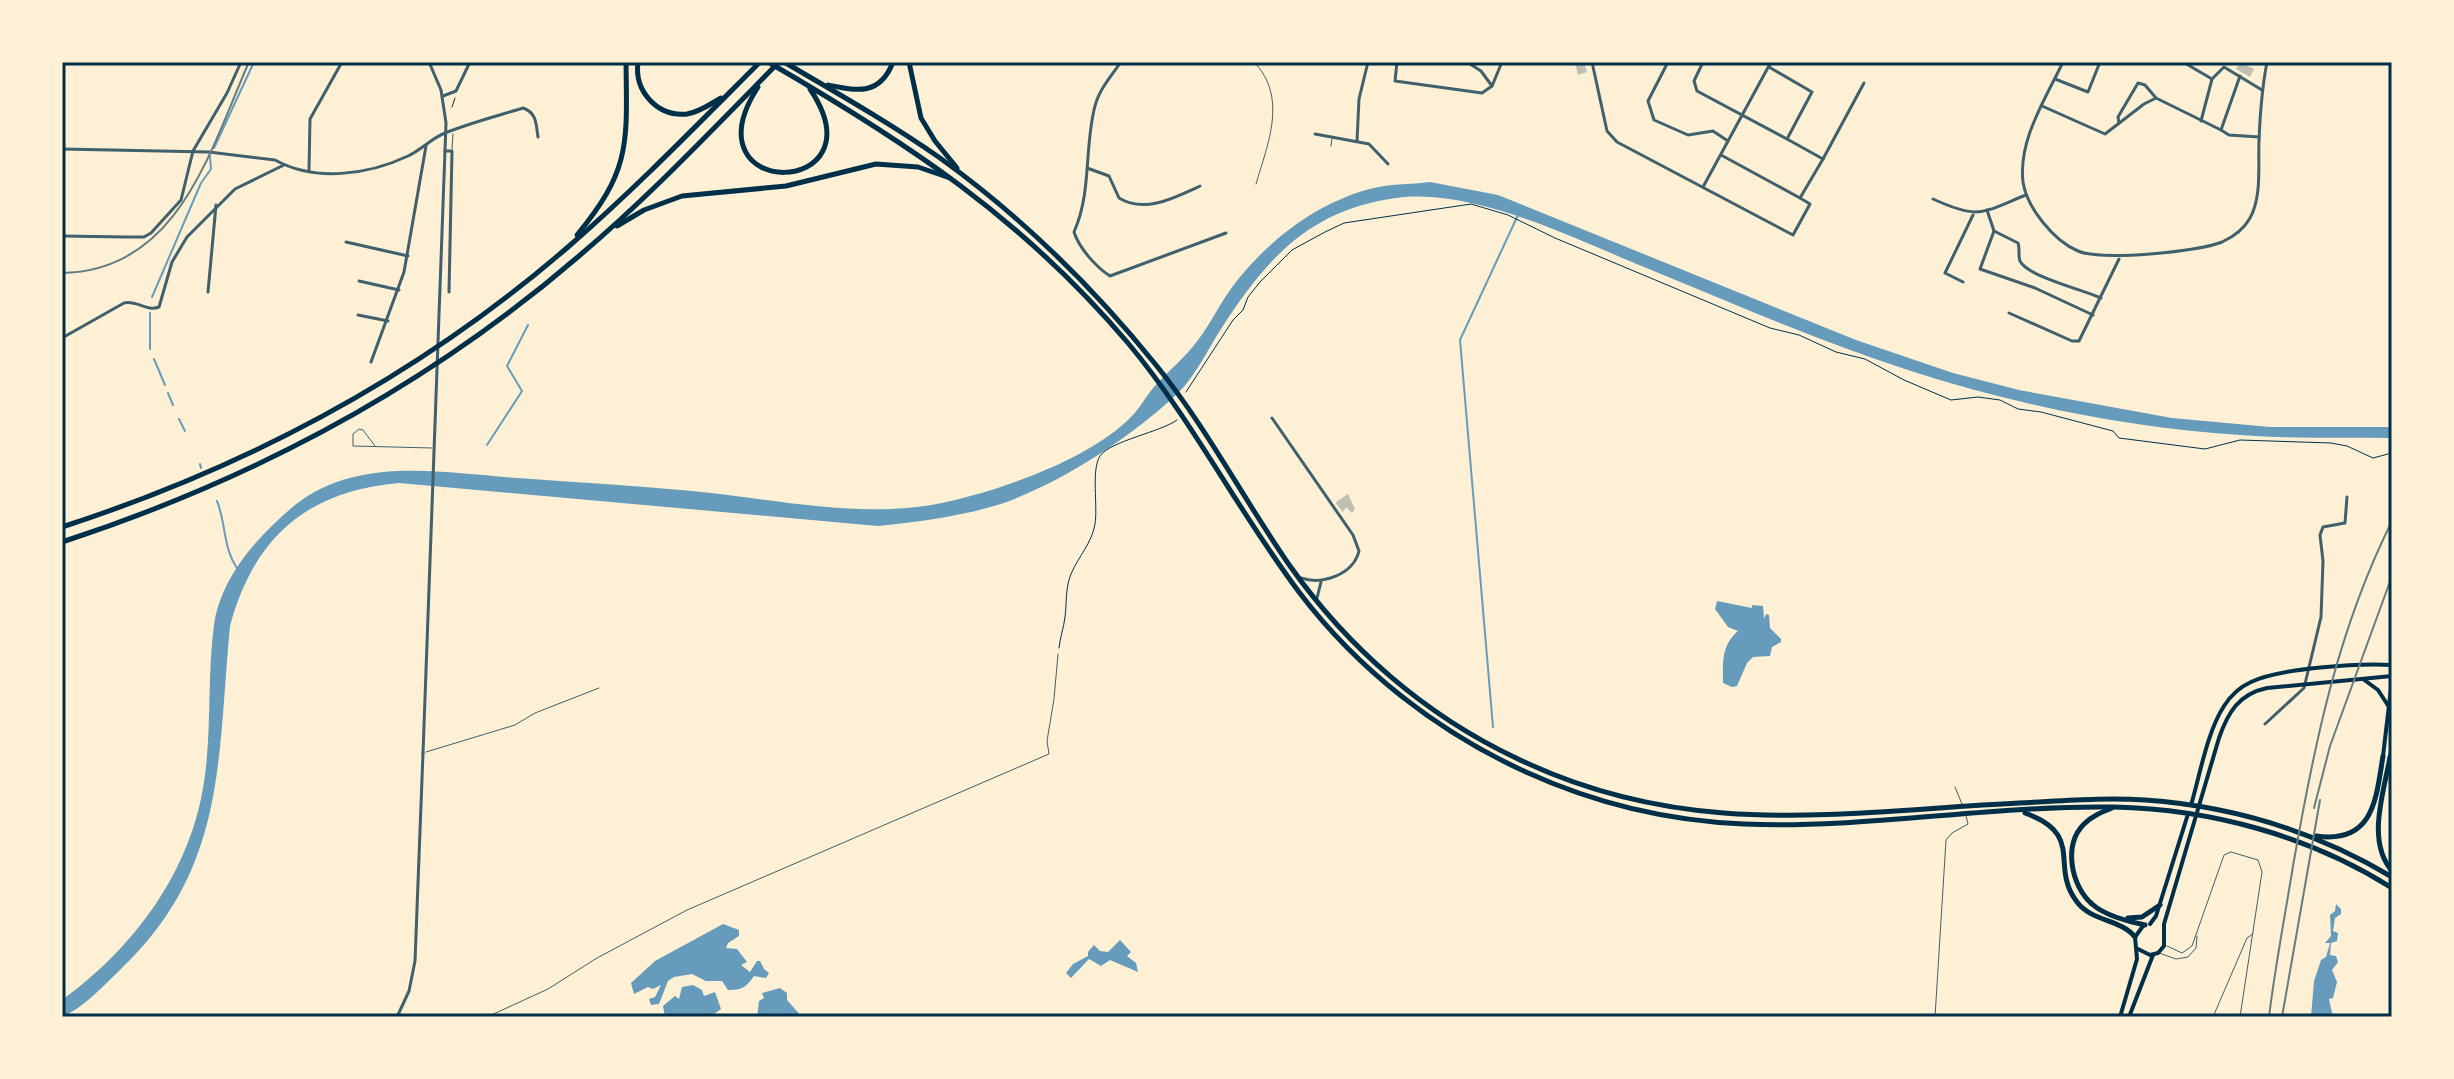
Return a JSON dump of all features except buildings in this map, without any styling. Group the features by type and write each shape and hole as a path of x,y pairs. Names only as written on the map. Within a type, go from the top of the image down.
{"highway":[{"path":"566,249 605,199 618,172 626,135 626,62"},
{"path":"638,62 638,77 643,92 665,111 691,113 729,93"},
{"path":"62,527 181,484 269,444 435,349 566,249 760,62"},
{"path":"768,62 896,138 955,179 1051,261 1102,313 1147,367 1199,439 1284,571 1336,636 1423,712 1505,762 1599,799 1658,814 1700,820 1791,825 2113,807 2181,812 2247,826 2323,852 2392,888"},
{"path":"62,542 208,488 281,454 348,418 462,347 541,288 604,234 782,62 903,133 960,173 1059,257 1152,360 1205,432 1298,577 1317,601 1374,662 1442,715 1511,756 1581,785 1646,803 1718,815 1792,817 2110,799 2173,803 2228,812 2299,833 2392,874"},
{"path":"822,84 853,91 867,89 885,77 893,62"},
{"path":"909,62 921,118 960,173"},
{"path":"764,78 744,110 740,133 750,158 764,169 776,173 805,169 825,147 827,130 824,113 807,84"},
{"path":"604,234 644,210 682,196 786,186 866,166 900,164 924,168 955,179"},
{"path":"2299,833 2338,837 2360,827 2370,816 2375,803 2387,756"},
{"path":"2387,756 2378,839 2382,858 2392,874"},
{"path":"2113,807 2081,827 2073,848 2073,869 2079,889 2090,903 2102,911 2147,924"},
{"path":"2020,811 2046,822 2058,834 2064,852 2067,881 2077,902 2090,915 2127,929 2135,937"},
{"path":"2123,918 2142,917 2160,905"}],"main road":[{"path":"2381,665 2392,676"},
{"path":"2120,1017 2137,959 2135,937 2160,905 2216,723 2230,697 2257,679 2307,671 2392,665"},
{"path":"2129,1017 2156,954 2165,944 2163,931 2191,832 2223,726 2236,704 2263,688 2392,676"},
{"path":"2387,756 2392,676"},
{"path":"2361,678 2378,690 2389,710"},
{"path":"2387,756 2392,745"},
{"path":"2147,924 2163,931"},
{"path":"2138,949 2143,954 2156,954"}],"street":[{"path":"62,236 144,237 151,233 181,200 193,151 241,62"},
{"path":"309,170 310,119 342,62"},
{"path":"397,1017 409,991 415,961 438,386 446,132 443,96 429,62"},
{"path":"443,96 456,91 470,62"},
{"path":"1121,62 1095,106 1084,199 1075,237 1102,271 1110,276 1226,233"},
{"path":"1357,141 1359,99 1368,62"},
{"path":"1397,62 1395,81 1482,93 1492,86 1502,62"},
{"path":"1467,62 1481,71 1492,86"},
{"path":"1592,62 1611,137 1793,235 1810,204 1721,155"},
{"path":"1668,62 1648,101 1654,120 1688,135 1713,131 1728,141"},
{"path":"1703,62 1694,81 1697,91 1823,159"},
{"path":"1764,62 1812,92 1787,139"},
{"path":"2063,62 2042,106 2024,160 2026,195 2037,213 2064,242 2078,251 2098,257 2216,244 2239,231 2249,220 2256,201 2262,90 2267,62"},
{"path":"2055,79 2088,92 2100,62"},
{"path":"2136,62 2147,62"},
{"path":"2183,62 2212,79"},
{"path":"1703,187 1770,65"},
{"path":"2201,121 2212,79 2224,67 2262,90"},
{"path":"2221,130 2240,76"},
{"path":"1800,198 1864,83"},
{"path":"2119,123 2118,117 2138,83 2145,85 2156,98 2229,135 2259,137"},
{"path":"2042,106 2105,134 2156,98"},
{"path":"62,149 209,152 275,160 309,170 353,174 407,157 446,132 523,108 535,117 538,137"},
{"path":"1315,134 1357,141 1375,149 1388,164"},
{"path":"371,362 399,290 408,256 426,146"},
{"path":"445,151 452,151 449,292"},
{"path":"62,338 124,303 159,307 172,262 180,247 216,205 235,189 284,165"},
{"path":"1087,168 1109,176 1117,195 1126,202 1163,202 1200,186"},
{"path":"1933,199 1974,214 2026,195"},
{"path":"208,292 216,205"},
{"path":"1987,210 1994,231 1980,269 2035,288 2093,315"},
{"path":"1963,282 1945,273 1974,214"},
{"path":"1994,231 2018,243 2019,259 2025,266 2058,284 2079,288 2101,298"},
{"path":"346,242 408,256"},
{"path":"2009,313 2075,342 2082,338 2119,257"},
{"path":"359,281 399,290"},
{"path":"358,315 388,321"},
{"path":"1272,418 1358,544 1359,551 1353,565 1321,582 1298,577"},
{"path":"2265,724 2302,692 2305,684 2321,617 2323,561 2320,531 2323,527 2345,523 2347,497"},
{"path":"1317,601 1321,582"}],"lane":[{"path":"1254,62 1267,78 1274,100 1271,133 1256,184"},
{"path":"452,151 453,131"},
{"path":"1331,146 1333,137"},
{"path":"375,446 363,430 359,429 353,434 353,446 435,448"},
{"path":"487,1017 548,989 597,958 687,910 1049,754 1047,741 1058,654"},
{"path":"423,753 515,725 535,713 599,688"},
{"path":"1935,1017 1946,840 1968,824 1955,787"},
{"path":"2165,944 2174,952 2185,953 2192,946 2222,859 2231,852 2254,858 2262,866 2240,1017"},
{"path":"2156,954 2176,959 2188,957 2196,948 2197,933"},
{"path":"2213,1017 2247,938 2253,934"}],"path":[{"path":"452,107 456,91"},
{"path":"1184,395 1233,320 1243,310 1248,297 1292,250 1344,223 1471,204 1508,215 1555,238 1770,328 1865,359 1951,400 1978,397 2000,400 2018,409 2113,431 2119,438 2174,446 2205,449 2240,440 2289,441 2347,446 2373,458 2392,453"},
{"path":"1058,654 1066,590 1072,572 1088,545 1095,522 1096,470 1101,454 1111,447 1140,438 1152,429 1168,426 1176,422 1180,415"}],"water":[{"path":"1430,182 1498,195 1856,340 1953,373 2019,390 2172,418 2270,427 2392,427 2392,438 2278,437 2198,432 2115,421 2032,404 1951,383 1843,348 1554,230 1489,207 1426,197 1396,198 1365,204 1314,226 1273,260 1238,304 1191,378 1161,409 1117,443 1067,474 994,506 936,519 878,526 399,483 337,496 311,508 289,524 270,544 240,595 230,626 218,768 210,811 198,853 180,893 154,932 119,971 85,1003 62,1017 62,1000 113,957 135,932 155,905 186,846 204,782 214,625 218,607 233,573 268,530 295,505 320,489 374,473 432,471 663,488 849,509 931,505 982,493 1065,461 1091,447 1132,416 1154,387 1193,347 1247,269 1300,222 1340,199 1362,191"},
{"path":"1717,601 1752,608 1752,605 1763,606 1764,619 1766,614 1769,615 1770,628 1781,639 1772,647 1770,656 1753,657 1747,663 1737,686 1723,683 1723,668 1728,642 1738,631 1728,627 1715,609"},
{"path":"2336,904 2341,914 2335,918 2333,931 2338,933 2337,941 2331,943 2330,955 2336,956 2338,962 2332,970 2337,982 2333,998 2329,999 2333,1017 2311,1017 2314,981 2330,943 2325,943 2331,936 2330,915 2335,911"},
{"path":"723,924 739,930 739,936 726,948 737,949 747,962 741,965 750,972 760,961 769,973 766,978 754,976 744,987 728,990 722,981 706,981 692,974 674,977 668,981 659,1004 651,1005 649,999 655,997 661,985 634,994 631,983 655,961"},
{"path":"1120,940 1131,952 1127,956 1136,963 1138,972 1110,960 1101,966 1089,959 1071,978 1066,973 1073,964 1088,956 1094,945 1100,951 1108,952"},
{"path":"693,985 702,990 704,996 715,992 721,1009 710,1017 665,1017 663,1006 675,996 679,999 682,987"},
{"path":"780,988 787,993 787,1000 802,1017 757,1017 759,1001 764,998 762,993"}],"waterway":[{"path":"214,148 254,62"},
{"path":"152,297 201,183 211,169 210,156"},
{"path":"1493,727 1460,340 1518,215"},
{"path":"150,313 150,349"},
{"path":"487,445 522,391 507,366 528,325"},
{"path":"154,359 165,385"},
{"path":"168,393 173,405"},
{"path":"179,419 185,431"},
{"path":"200,464 201,468"},
{"path":"217,501 229,552 237,568"}],"railway":[{"path":"62,273 102,267 135,252 162,229 185,200 204,167 249,62"},
{"path":"2269,1017 2301,821 2319,733 2356,604 2392,521"},
{"path":"2314,808 2330,746 2392,576"},
{"path":"2282,1017 2320,800"}]}
